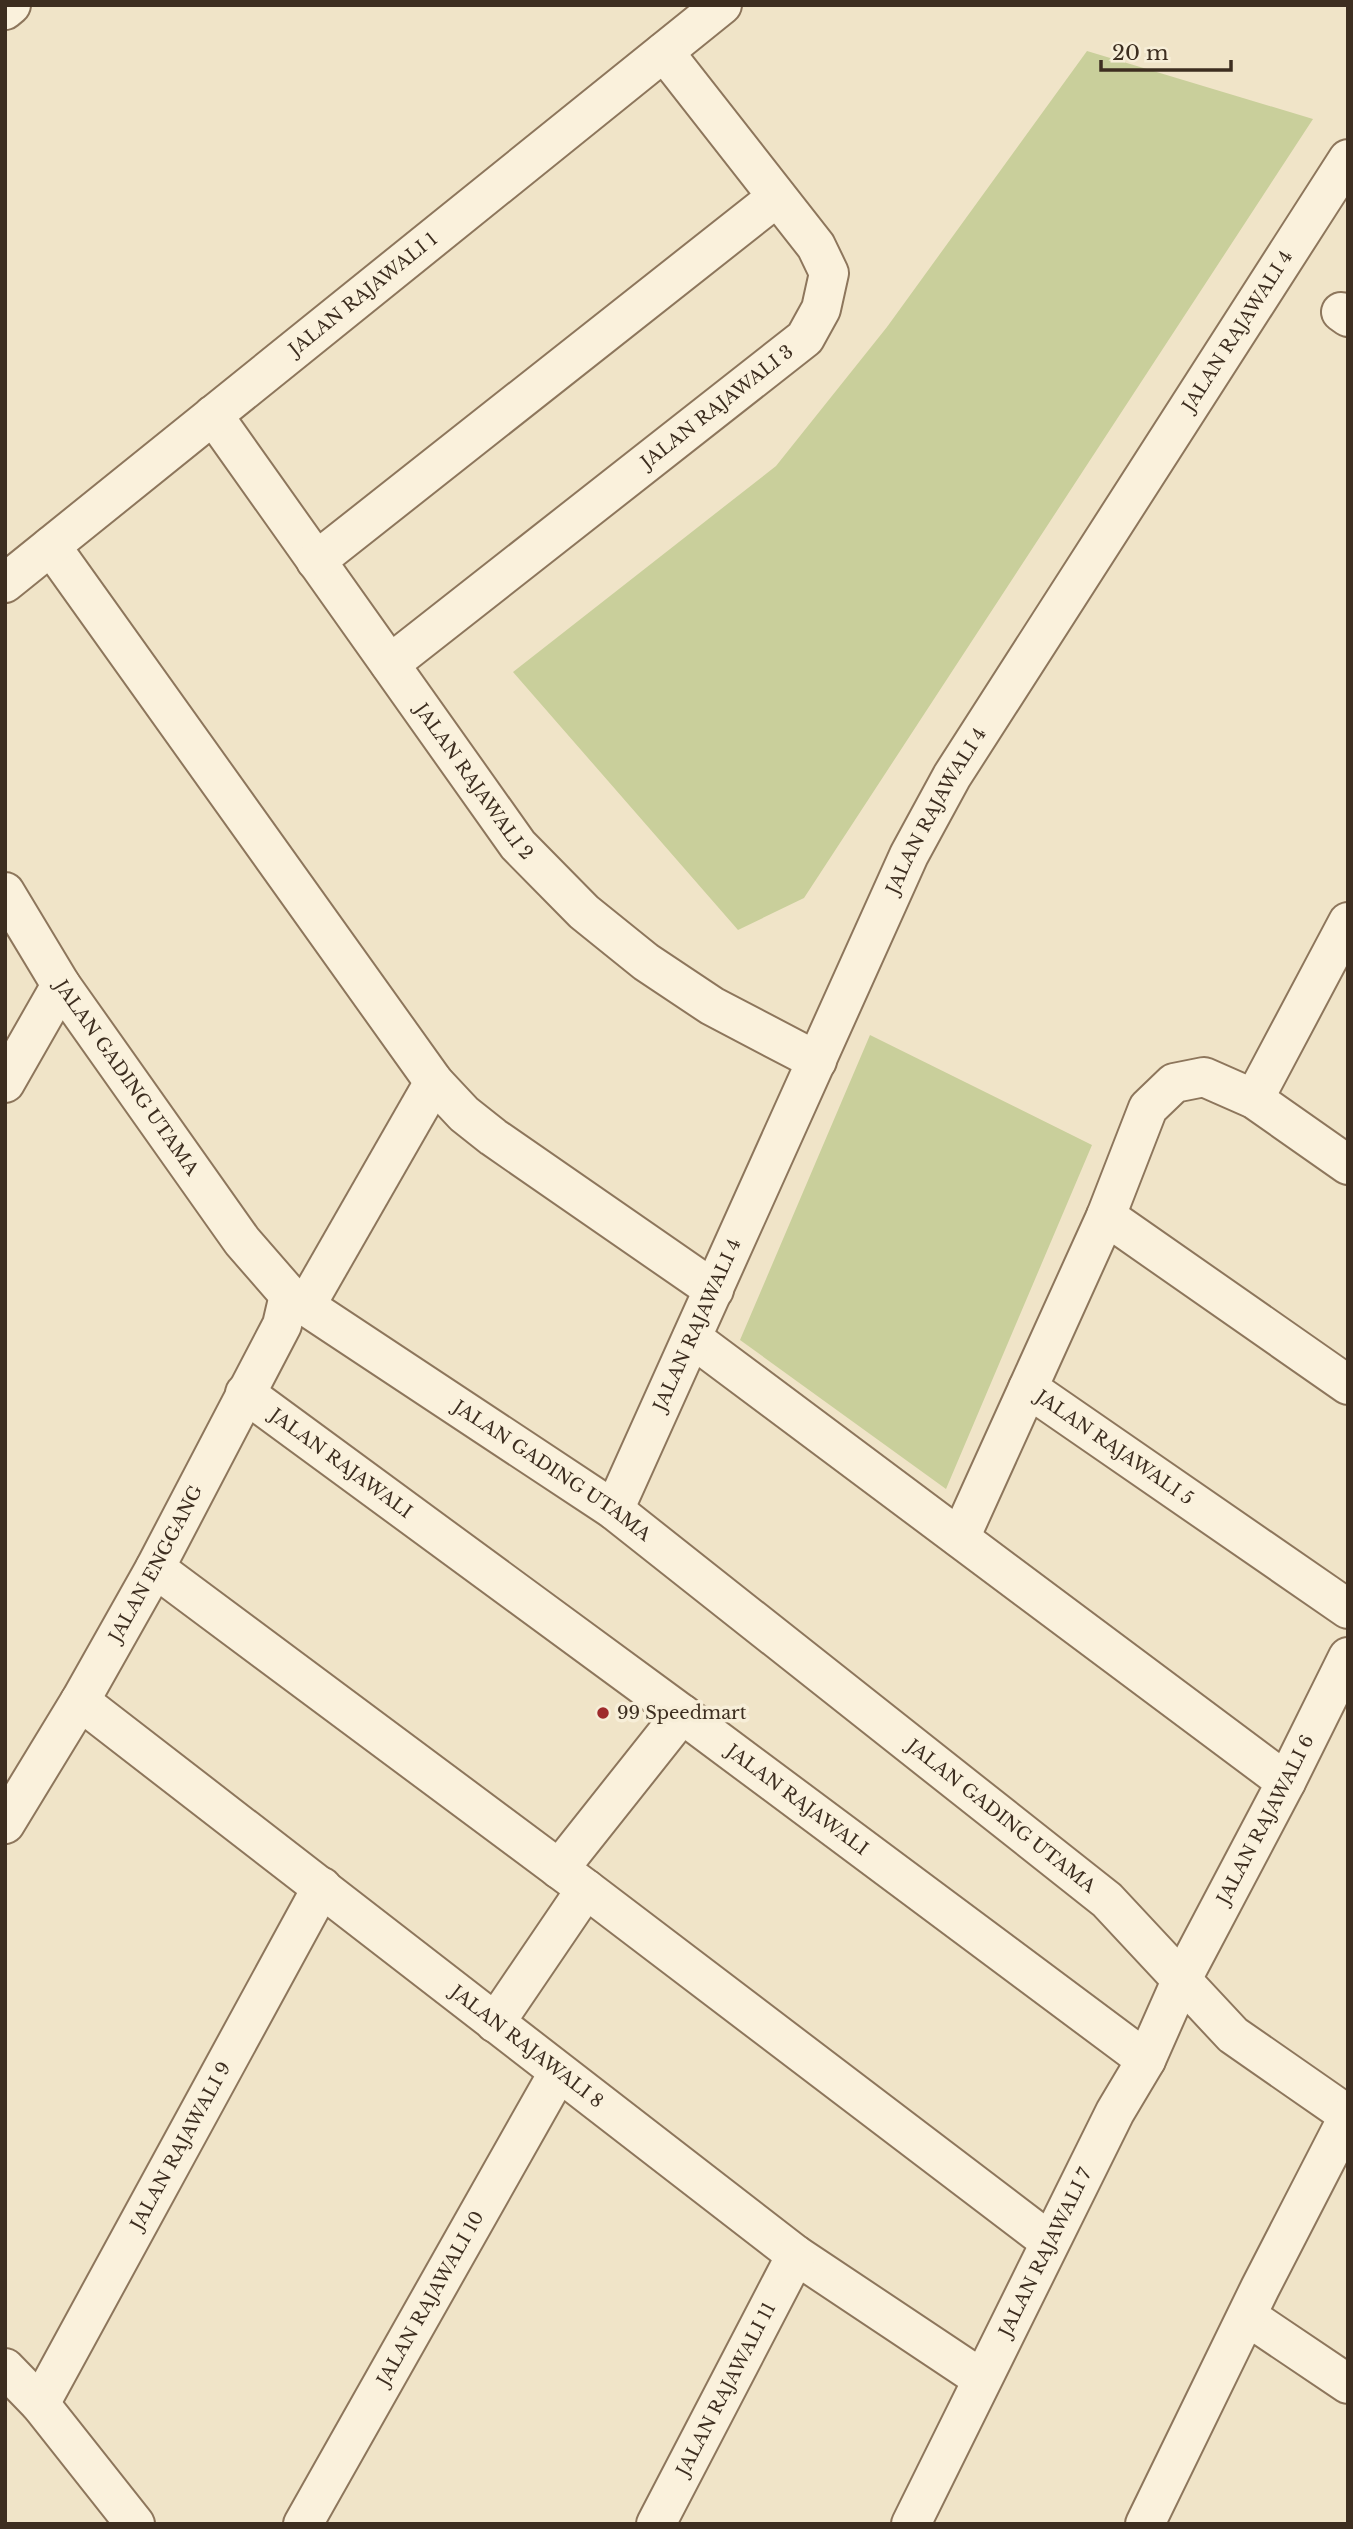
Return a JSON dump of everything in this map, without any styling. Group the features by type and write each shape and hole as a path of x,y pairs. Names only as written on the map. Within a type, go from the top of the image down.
{"street":[{"path":"5,10 11,5"},
{"name":"JALAN RAJAWALI 1","path":"5,583 722,5"},
{"name":"JALAN RAJAWALI 3","path":"390,664 806,338 821,309 829,273 816,246 664,52"},
{"name":"JALAN RAJAWALI 4","path":"614,1510 909,855 953,776 1348,159"},
{"path":"316,561 777,197"},
{"name":"JALAN RAJAWALI 2","path":"213,415 518,845 584,912 646,962 712,1006 817,1061"},
{"path":"51,546 434,1082 464,1114 493,1138 713,1290"},
{"name":"JALAN GADING UTAMA","path":"5,892 61,985 242,1241 297,1301 614,1510 1107,1900 1233,2035 1348,2116"},
{"path":"1348,922 1336,971 1254,1099 1348,1166"},
{"path":"5,1083 61,985"},
{"name":"JALAN RAJAWALI 5","path":"1254,1099 1204,1077 1174,1083 1148,1108 1106,1216 1028,1388 1348,1609"},
{"name":"JALAN ENGGANG","path":"5,1824 80,1701 155,1568 282,1325 434,1082"},
{"path":"1106,1216 1348,1385"},
{"path":"692,1338 1286,1782"},
{"path":"960,1538 1028,1388"},
{"name":"JALAN RAJAWALI","path":"245,1393 1146,2060"},
{"path":"155,1568 572,1879 1050,2242"},
{"name":"JALAN RAJAWALI 6","path":"1181,1981 1286,1782 1348,1657"},
{"name":"JALAN RAJAWALI 8","path":"80,1701 796,2255 982,2379"},
{"path":"495,2023 572,1879 682,1714"},
{"name":"JALAN RAJAWALI 9","path":"40,2404 322,1887"},
{"name":"JALAN RAJAWALI 7","path":"911,2524 1115,2112 1146,2060 1181,1981"},
{"name":"JALAN RAJAWALI 10","path":"303,2524 558,2073"},
{"path":"1145,2524 1348,2116"},
{"name":"JALAN RAJAWALI 11","path":"656,2524 796,2255"},
{"path":"1247,2316 1348,2384"},
{"path":"5,2368 40,2404 135,2524"}],"green space":[{"path":"1087,51 1313,119 804,898 738,930 513,672 776,466 887,327"},
{"path":"870,1035 1092,1145 946,1489 740,1340"}],"place":[{"name":"99 Speedmart","path":"603,1713"}]}
